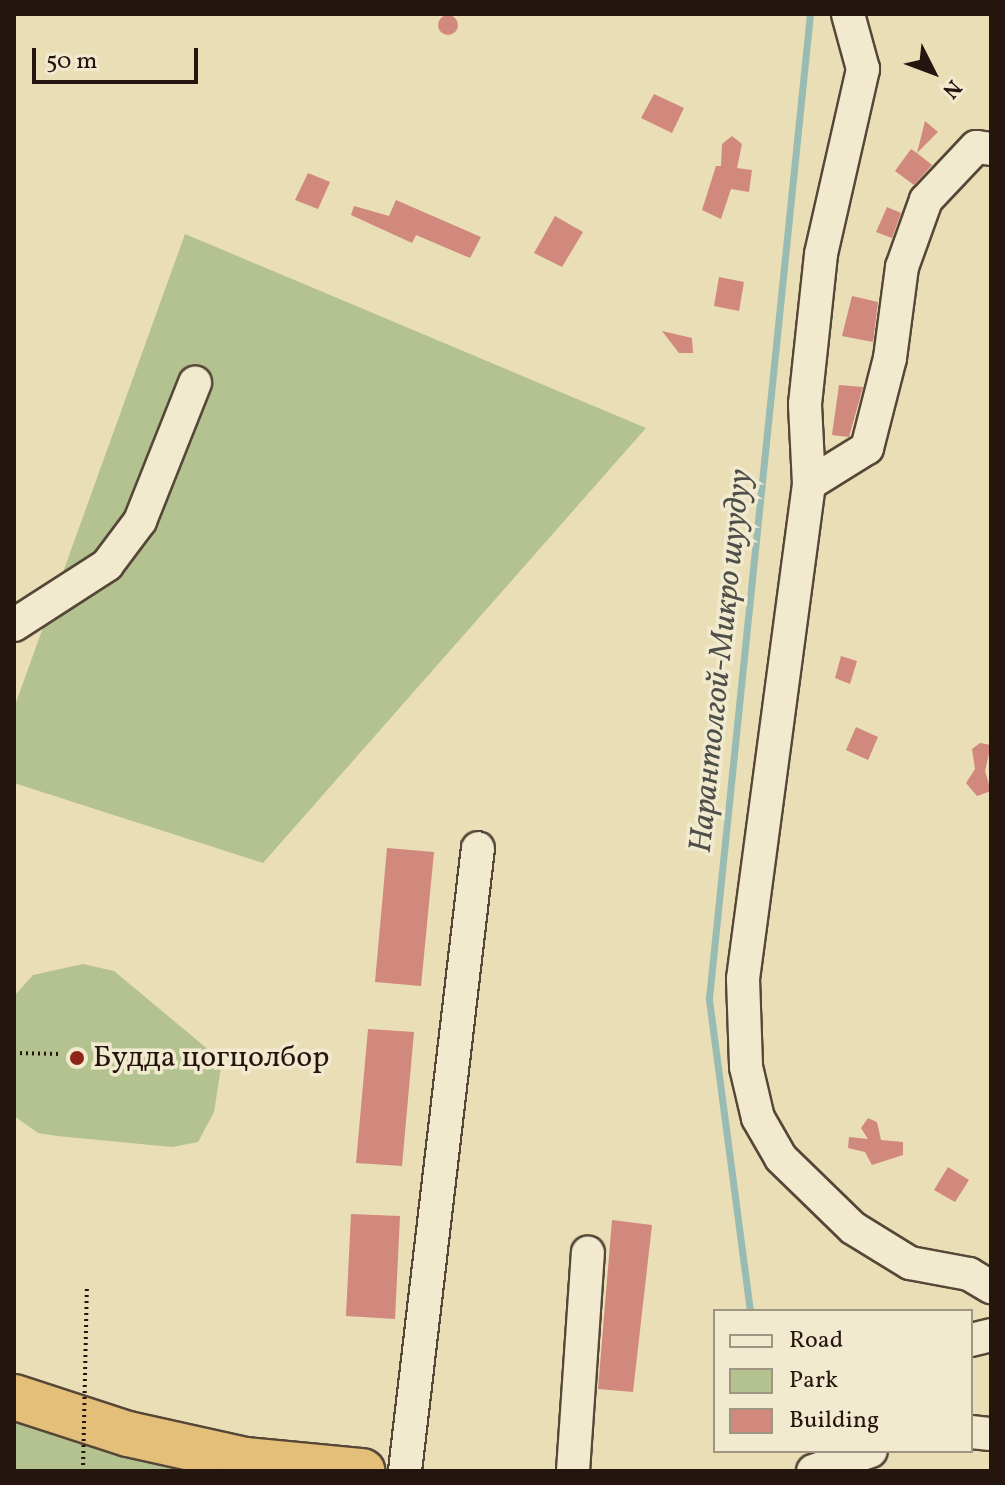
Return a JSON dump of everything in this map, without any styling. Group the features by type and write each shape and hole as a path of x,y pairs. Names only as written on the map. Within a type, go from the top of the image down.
{"highway":[{"path":"14,1397 128,1434 231,1457 362,1471"}],"lane":[{"path":"848,14 863,69 821,254 805,404 809,484 743,979 746,1067 758,1118 781,1158 816,1198 910,1263 969,1274 991,1287"},
{"path":"809,484 867,448 890,358 902,267 926,200 976,147 991,149"},
{"path":"14,625 107,565 140,521 195,383"},
{"path":"405,1471 478,848"},
{"path":"573,1471 588,1253"},
{"path":"819,1463 862,1453"}],"path":[{"path":"14,1053 61,1054"},
{"path":"83,1471 87,1287"}],"green space":[{"path":"185,234 646,428 263,863 14,783 14,708"},
{"path":"83,964 114,971 222,1061 214,1112 198,1142 172,1147 57,1136 38,1133 14,1116 14,996 33,975"},
{"path":"14,1408 256,1471 14,1471"}],"building":[{"path":"448,15 455,18 458,25 455,32 448,35 441,32 438,25 441,18"},
{"path":"654,94 684,108 672,133 641,118"},
{"path":"925,121 938,132 917,153"},
{"path":"732,136 742,144 737,168 752,170 749,192 731,189 721,219 702,210 716,166 721,166 722,144"},
{"path":"911,149 932,165 914,185 895,171"},
{"path":"308,173 330,182 318,209 295,200"},
{"path":"396,200 481,237 470,258 416,235 412,243 351,215 354,206 389,216"},
{"path":"887,207 901,213 892,238 876,232"},
{"path":"555,216 583,232 562,267 534,253"},
{"path":"719,277 744,282 739,311 714,306"},
{"path":"852,296 878,302 873,342 842,336"},
{"path":"662,331 692,338 693,353 679,353"},
{"path":"839,385 863,387 849,437 832,435"},
{"path":"841,656 857,661 850,684 835,678"},
{"path":"856,727 878,737 868,760 846,750"},
{"path":"980,743 991,745 985,771 991,791 977,796 966,783 975,769 972,749"},
{"path":"387,848 434,852 421,986 375,982"},
{"path":"368,1029 414,1032 402,1166 356,1163"},
{"path":"868,1118 877,1122 881,1140 903,1142 903,1155 872,1165 865,1152 848,1148 849,1137 868,1139 861,1128"},
{"path":"948,1167 969,1180 955,1202 934,1190"},
{"path":"351,1214 400,1216 395,1319 346,1316"},
{"path":"612,1220 652,1225 633,1392 598,1389"}],"waterway":[{"name":"Нарантолгой-Микро шуудуу","path":"750,1309 709,998 810,14"}],"place":[{"name":"Будда цогцолбор","path":"77,1058"}]}
